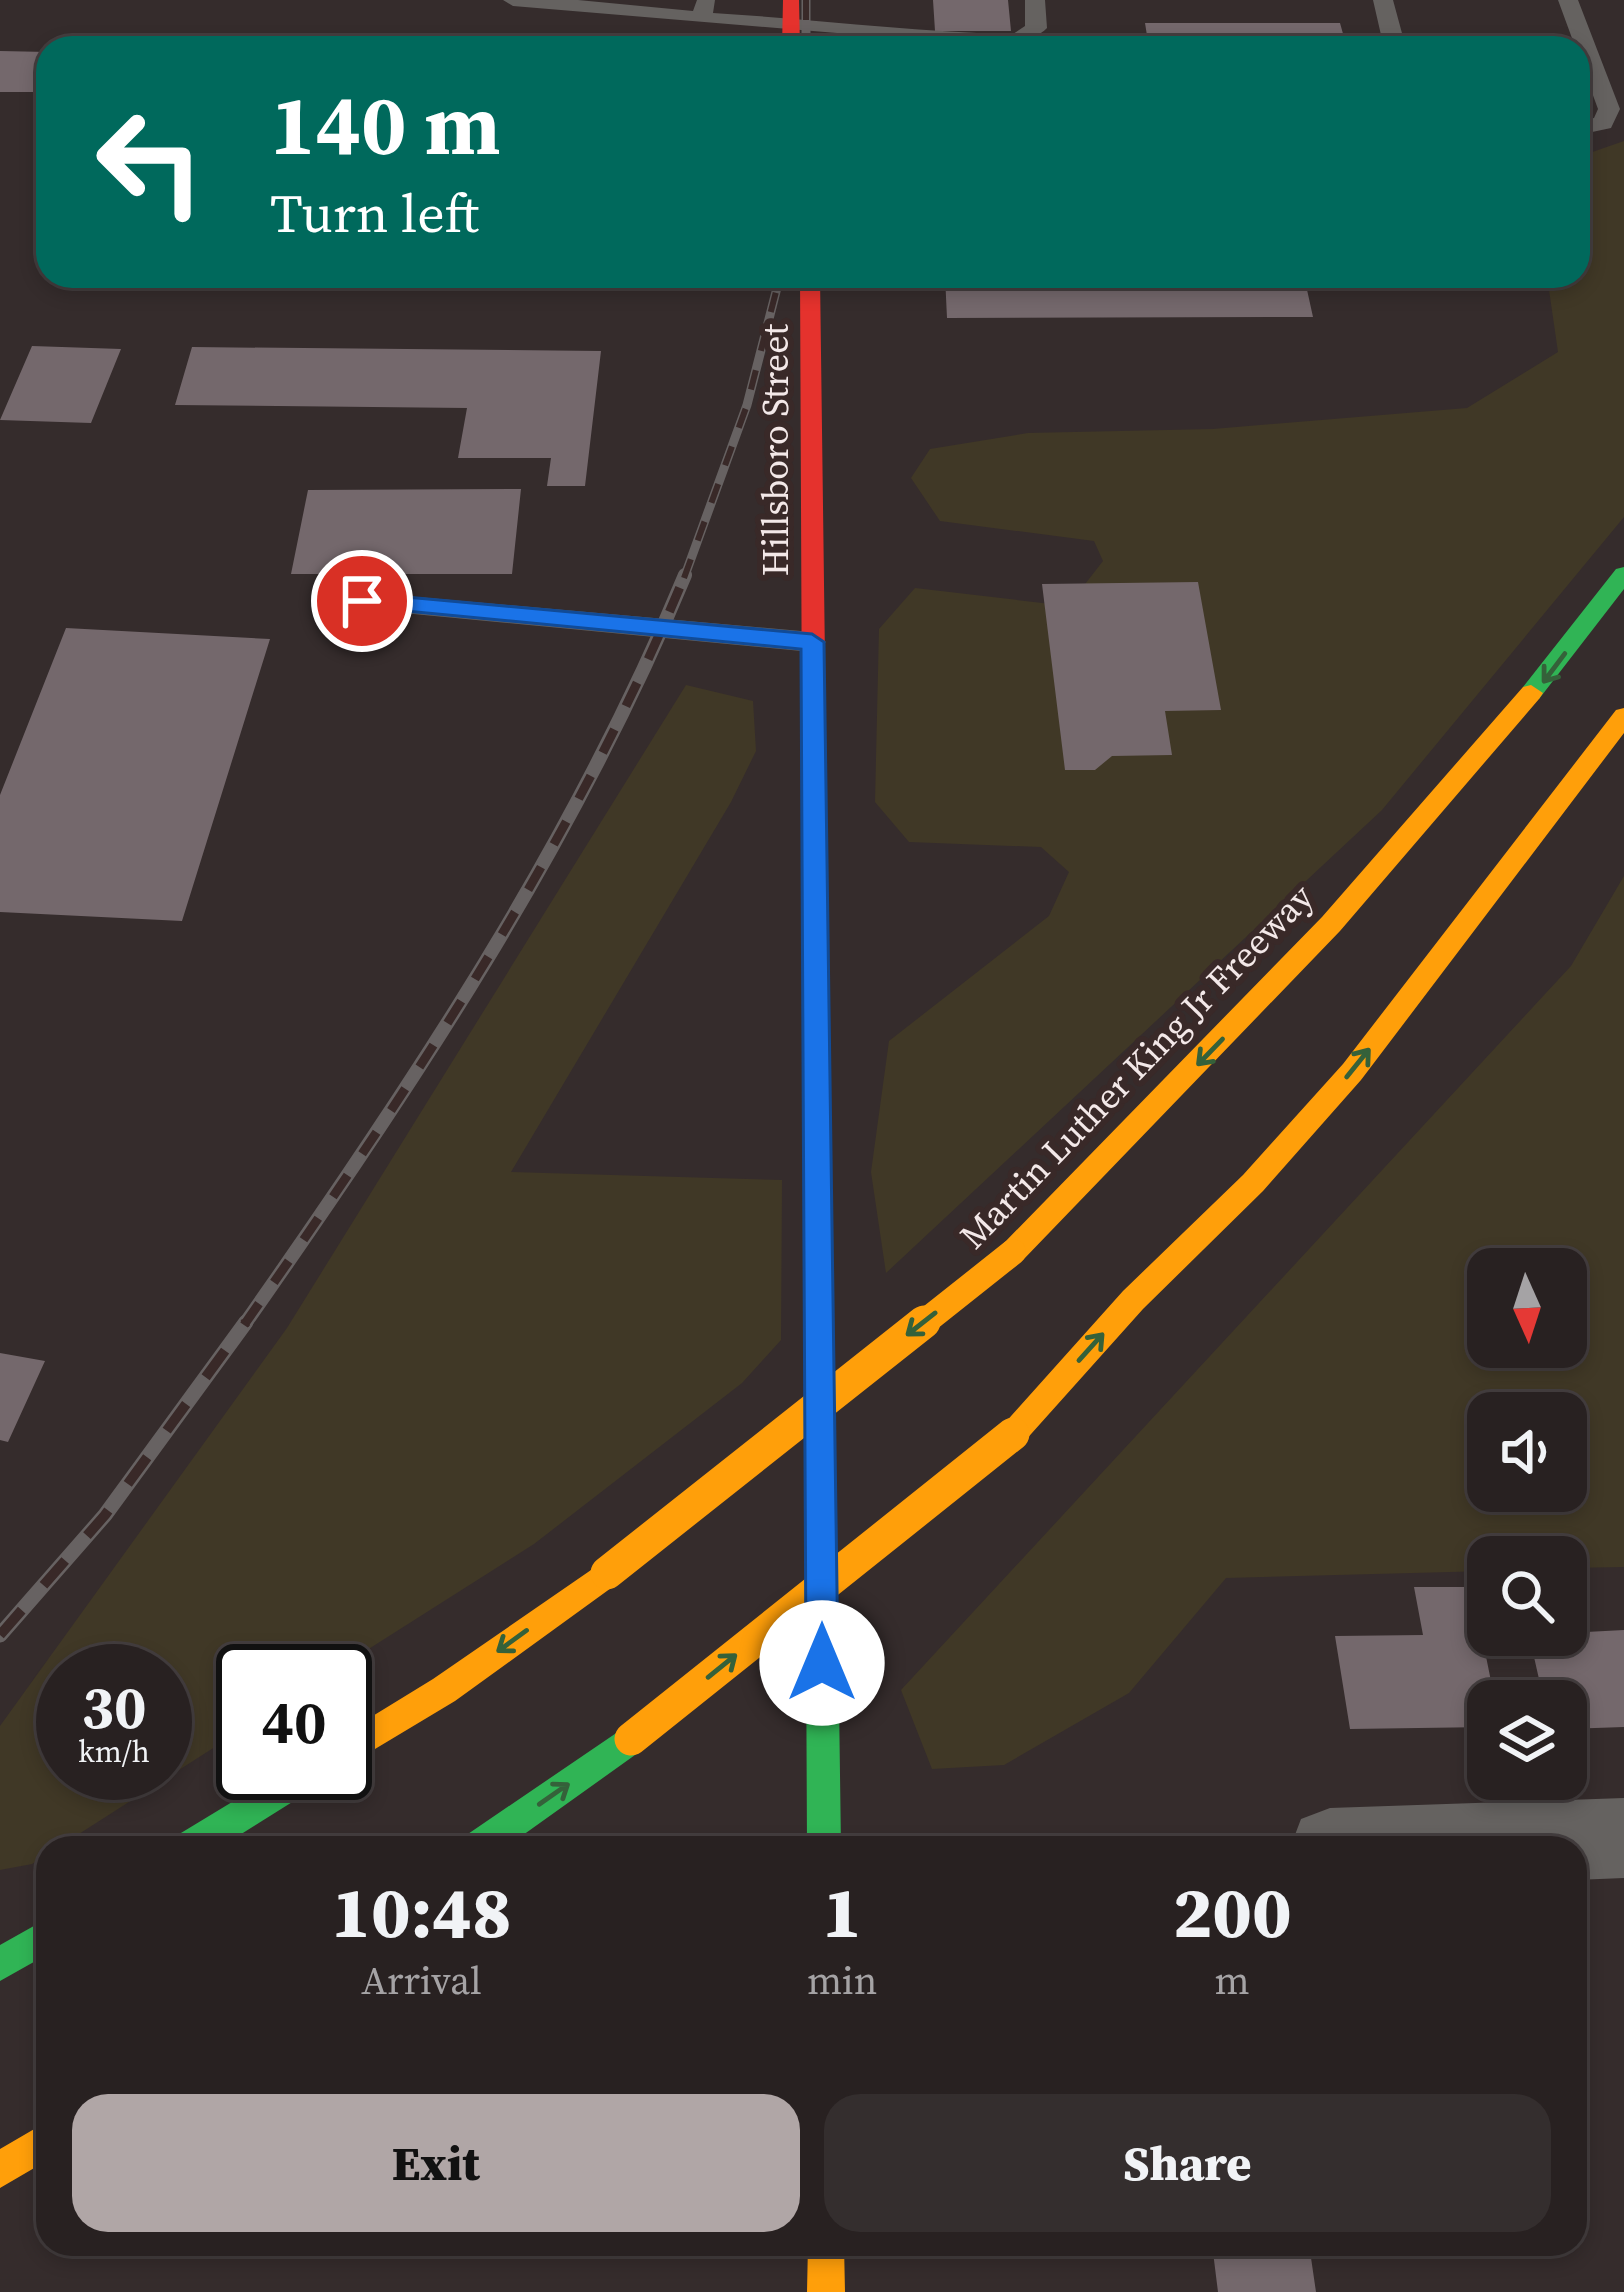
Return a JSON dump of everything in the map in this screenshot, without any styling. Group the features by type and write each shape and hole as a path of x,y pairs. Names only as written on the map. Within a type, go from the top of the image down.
{"main road":[{"name":"Hillsboro Street","path":"810,288 824,1836"},
{"name":"Martin Luther King Jr Freeway","path":"372,1734 444,1690 607,1573 1013,1252 1214,1049 1527,702 1624,574"},
{"path":"494,1836 631,1739 1012,1434 1133,1300 1253,1183 1352,1072 1624,716"},
{"path":"208,1836 266,1800"},
{"path":"0,1964 36,1942"},
{"path":"0,2170 36,2147"},
{"path":"826,2256 826,2292"}],"street":[{"path":"1587,1839 1624,1838"}],"lane":[{"path":"513,0 704,9 892,36"},
{"path":"1024,36 1036,28 1035,0"},
{"path":"1383,0 1393,36"},
{"path":"1568,0 1582,36"},
{"path":"1590,57 1610,109 1603,123 1590,126"},
{"path":"362,601 812,642"}],"shaded area":[{"path":"1624,141 1624,517 1382,810 886,1273 871,1172 889,1041 1049,916 1069,872 1041,847 909,842 875,802 879,629 915,588 1068,606 1103,561 1094,541 940,521 911,478 930,449 1028,433 1213,429 1467,408 1558,352 1549,288 1590,288 1590,153"},
{"path":"686,685 753,701 756,751 731,802 511,1172 782,1180 781,1340 742,1383 534,1544 372,1647 216,1644 216,1746 192,1762 192,1644 59,1644 287,1328"},
{"path":"1624,876 1624,1567 1587,1568 1587,1536 1467,1536 1467,1572 1226,1578 1129,1693 1004,1765 932,1769 901,1690 1571,966"},
{"path":"36,1676 36,1800 132,1800 76,1836 36,1836 36,1862 0,1870 0,1726"}],"building":[{"path":"933,0 1008,0 1011,31 935,31"},
{"path":"1145,23 1340,23 1344,36 1147,36"},
{"path":"0,51 36,52 36,92 0,92"},
{"path":"946,288 1307,288 1313,317 947,318"},
{"path":"32,346 121,349 91,423 0,420"},
{"path":"192,347 601,351 585,486 547,486 551,458 458,458 467,408 175,405"},
{"path":"521,489 512,574 291,574 308,490"},
{"path":"1198,582 1221,710 1165,711 1172,755 1112,756 1095,770 1065,770 1042,584"},
{"path":"66,628 270,639 182,921 0,912 0,795"},
{"path":"0,1353 45,1361 8,1442 0,1440"},
{"path":"1414,1587 1467,1587 1467,1656 1486,1656 1491,1680 1467,1680 1467,1727 1350,1729 1335,1636 1423,1635"},
{"path":"1624,1630 1624,1727 1587,1728 1587,1680 1539,1680 1534,1656 1587,1656 1587,1632"},
{"path":"1214,2256 1311,2256 1316,2292 1218,2292"}],"railway":[{"path":"806,0 806,36"},
{"path":"684,578 747,405 777,288"},
{"path":"244,1325 428,1054 541,868 641,675 685,575"},
{"path":"0,1635 105,1515 246,1322"}],"traffic: fast":[{"path":"1531,693 1624,574"},
{"path":"816,966 824,1836"},
{"path":"494,1836 631,1739"},
{"path":"208,1836 266,1800"},
{"path":"0,1964 36,1942"}],"traffic: slow":[{"path":"1013,1252 1331,924 1531,693"},
{"path":"1013,1434 1133,1300 1253,1183 1352,1072 1624,716"},
{"path":"607,1573 1013,1252"},
{"path":"631,1739 1013,1434"},
{"path":"372,1734 444,1690 607,1573"},
{"path":"0,2170 36,2147"},
{"path":"826,2256 826,2292"}],"traffic: jam":[{"path":"791,0 791,36"},
{"path":"810,288 816,966"}],"route":[{"path":"362,601 812,642 822,1663"}]}
